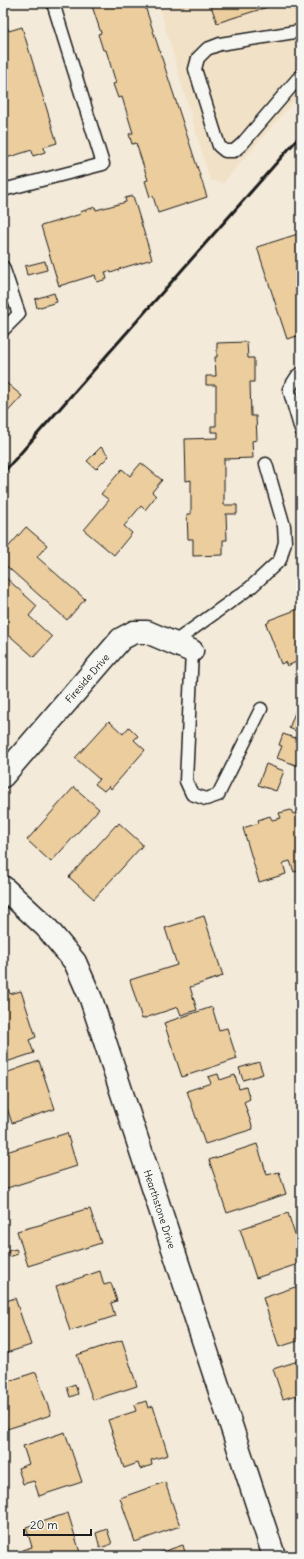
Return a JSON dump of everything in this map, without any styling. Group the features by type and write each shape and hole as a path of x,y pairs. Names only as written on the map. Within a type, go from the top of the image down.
{"street":[{"name":"Fireside Drive","path":"3,776 121,638 134,632 147,632 192,651"},
{"name":"Hearthstone Drive","path":"3,887 46,927 75,962 91,999 274,1556"}],"lane":[{"path":"3,190 103,164 53,3"},
{"path":"301,31 220,44 207,49 198,58 195,69 219,146 225,151 234,151 242,144 301,75"},
{"path":"3,267 19,314 3,330"},
{"path":"301,374 298,375 289,389 301,430"},
{"path":"173,643 251,586 280,560 285,542 284,526 266,464"},
{"path":"192,651 186,781 192,794 206,799 218,794 261,709"}],"shaded area":[{"path":"158,3 301,3 301,93 223,183 210,180"}],"building":[{"path":"91,3 144,3 207,197 158,213 153,196 150,197 145,181 148,180 136,143 132,144 129,134 133,133 122,97 118,98 113,84 116,83 106,50 103,50 98,34 101,33"},
{"path":"210,3 280,3 217,23"},
{"path":"293,3 301,3 301,8 295,10"},
{"path":"7,27 9,31 22,27 57,143 44,147 45,152 33,156 32,150 3,159 3,28"},
{"path":"133,196 152,259 119,269 111,273 110,271 105,272 107,279 97,282 95,275 59,286 41,226 81,214 80,212 95,207 96,210 126,202 125,198"},
{"path":"301,233 301,335 287,339 257,247"},
{"path":"45,261 47,270 27,275 25,266"},
{"path":"54,293 57,302 37,308 35,299"},
{"path":"247,342 248,358 254,358 254,382 250,382 251,416 256,416 257,440 252,441 253,458 224,459 224,505 237,505 237,514 226,514 227,540 223,540 223,555 193,556 193,539 188,539 187,514 191,514 191,480 186,481 185,439 218,438 218,432 211,432 211,426 216,426 216,385 206,385 206,376 216,376 215,357 217,357 217,343"},
{"path":"3,380 22,396 3,417"},
{"path":"101,447 109,456 96,469 87,461"},
{"path":"141,463 162,480 152,492 156,496 145,510 141,506 124,526 132,533 114,555 84,530 109,500 101,494 122,469 130,476"},
{"path":"26,527 47,545 37,557 85,599 67,620 3,563 3,553"},
{"path":"3,575 37,606 29,616 52,637 34,657 10,636 3,643"},
{"path":"301,608 301,660 287,666 285,662 281,664 266,624 269,620"},
{"path":"298,705 301,706 301,767 277,758 282,746 279,745 283,734 295,738 298,732 289,728"},
{"path":"109,721 123,734 129,727 138,736 134,740 145,750 111,789 109,786 104,791 95,784 99,779 75,758"},
{"path":"266,764 284,771 276,791 258,785"},
{"path":"74,787 99,809 51,862 27,840"},
{"path":"291,810 293,814 301,811 301,870 294,872 290,861 283,863 286,874 259,882 243,828 259,823 258,820 270,816 272,820 281,818 279,813"},
{"path":"119,823 142,844 142,846 94,899 69,877"},
{"path":"204,916 223,976 190,987 197,1010 181,1015 178,1007 142,1019 130,980 177,965 165,928"},
{"path":"8,987 10,994 21,991 36,1037 29,1040 34,1053 3,1063 3,988"},
{"path":"212,1007 219,1030 227,1028 237,1059 182,1077 164,1023"},
{"path":"39,1061 55,1109 12,1123 3,1096 3,1074"},
{"path":"259,1062 263,1074 243,1080 239,1068"},
{"path":"218,1074 220,1080 235,1075 239,1089 246,1087 250,1099 244,1102 253,1129 205,1144 187,1091 211,1083 208,1077"},
{"path":"67,1133 77,1166 4,1189 3,1153"},
{"path":"257,1144 267,1175 279,1172 286,1194 227,1213 209,1160"},
{"path":"86,1209 90,1209 101,1243 28,1266 17,1231 43,1224"},
{"path":"288,1213 300,1251 301,1250 301,1263 256,1278 240,1229"},
{"path":"16,1249 18,1254 9,1257 8,1251"},
{"path":"100,1271 104,1285 111,1283 117,1301 111,1303 115,1316 70,1331 56,1286"},
{"path":"301,1285 301,1340 279,1347 263,1298"},
{"path":"15,1298 31,1345 3,1354 3,1302"},
{"path":"122,1340 137,1386 93,1400 77,1355"},
{"path":"301,1360 301,1400 298,1401 296,1395 283,1399 273,1369"},
{"path":"36,1372 51,1415 7,1429 3,1415 3,1383"},
{"path":"75,1384 78,1394 70,1397 67,1387"},
{"path":"146,1401 148,1408 153,1406 168,1455 151,1460 152,1465 140,1469 138,1463 124,1468 108,1420 136,1411 134,1405"},
{"path":"65,1432 82,1482 39,1496 34,1481 23,1484 18,1468 29,1464 23,1446"},
{"path":"165,1482 180,1526 135,1542 120,1498"},
{"path":"68,1513 81,1556 23,1556 22,1550 32,1547 26,1527"},
{"path":"107,1529 112,1544 100,1548 96,1533"},
{"path":"183,1545 186,1556 150,1556"}],"railway":[{"path":"3,473 301,135"}]}
